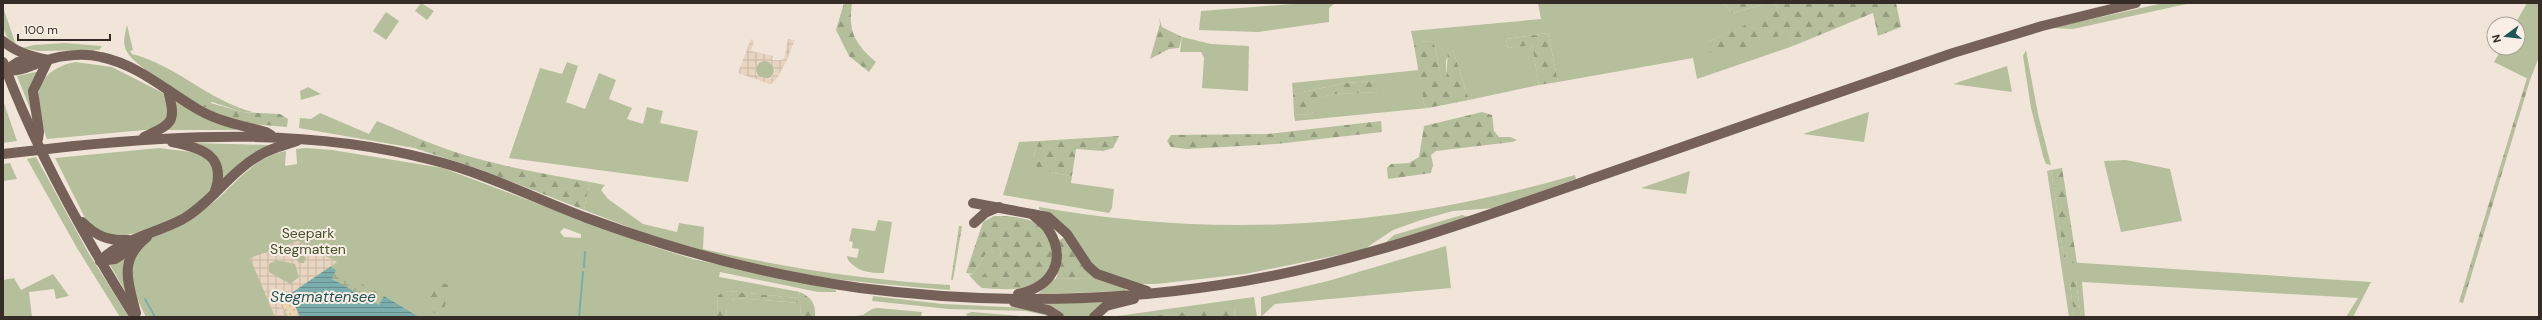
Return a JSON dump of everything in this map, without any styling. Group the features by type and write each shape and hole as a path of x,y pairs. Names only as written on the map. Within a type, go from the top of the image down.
{"main road":[{"path":"3,154 139,140 212,136 277,141 305,139 377,149 434,160 666,246 735,265 860,288 929,295 998,298 1155,293 1223,285 1300,269 1421,237 1953,52 2057,22 2136,3"},
{"path":"3,41 34,57 48,60"},
{"path":"4,66 22,69 48,60 77,55 102,57 135,69 218,119 266,132 277,141"},
{"path":"4,66 34,57"},
{"path":"37,141 39,132 33,91 48,60"},
{"path":"4,66 37,141 74,213 100,261 136,317"},
{"path":"139,140 167,126 171,122 174,110 168,90"},
{"path":"154,139 187,145 210,156 217,165 219,175 214,195"},
{"path":"100,261 111,251 132,244 183,219 214,195 277,141"},
{"path":"973,203 1048,217 1058,223 1088,266 1097,274 1155,293"},
{"path":"974,223 984,213 1000,207"},
{"path":"74,213 94,233 106,239 132,244"},
{"path":"998,298 1035,289 1051,277 1057,265 1056,247 1048,228 1031,213"},
{"path":"132,244 128,262 127,279 136,317"},
{"path":"1094,317 1106,306 1155,293"},
{"path":"998,298 1048,310 1059,317"}],"green space":[{"path":"421,3 434,11 427,20 415,11"},
{"path":"844,3 852,3 851,21 854,36 862,49 876,62 869,72 849,56 836,30"},
{"path":"1305,3 1345,3 1334,4 1329,8 1329,22 1258,32 1199,30 1201,11"},
{"path":"1538,3 1723,3 1732,13 1769,3 1778,5 1777,12 1707,42 1772,37 1788,32 1793,46 1697,79 1693,58 1558,82 1548,33 1506,39 1508,48 1532,44 1539,85 1469,100 1453,50 1446,60 1446,80 1441,78 1435,46 1431,41 1420,42 1414,45 1411,31 1541,19"},
{"path":"1723,3 1769,3 1732,13"},
{"path":"1769,3 1896,3 1901,27 1878,36 1873,13 1793,46 1788,33 1733,51 1711,53 1706,49 1707,42 1777,11 1778,5"},
{"path":"2163,3 2191,3 2073,29 2052,28"},
{"path":"2527,3 2539,3 2539,57 2530,80 2494,62 2497,56 2526,56 2526,16 2520,16"},
{"path":"3,7 16,45 5,33 3,23"},
{"path":"386,12 399,21 386,40 373,31"},
{"path":"1159,17 1162,27 1182,37 1179,48 1169,49 1150,59 1160,24"},
{"path":"127,25 133,50 130,51 132,54 163,66 222,100 253,112 242,112 212,102 202,108 162,81 140,65 125,49 124,42"},
{"path":"1548,33 1558,82 1539,85 1532,45 1508,48 1506,39"},
{"path":"1182,37 1211,44 1249,46 1248,91 1202,88 1204,58 1201,52 1180,52"},
{"path":"1431,41 1435,46 1441,77 1446,79 1448,51 1453,50 1469,100 1428,108 1424,104 1414,45 1419,42"},
{"path":"65,43 102,46 99,50 38,51 22,48 34,45"},
{"path":"2026,50 2038,114 2051,165 2046,164 2043,156 2031,108 2023,56"},
{"path":"765,61 771,64 774,70 771,76 765,79 759,76 756,70 759,64"},
{"path":"75,62 112,67 161,92 168,102 166,121 155,129 47,139 38,101 39,91 43,81 50,73 60,67"},
{"path":"567,62 578,66 566,102 585,109 599,73 616,80 609,99 632,108 627,119 643,124 647,107 663,111 660,123 698,131 688,182 509,158 540,68 562,74"},
{"path":"2007,66 2012,92 1953,84"},
{"path":"1419,70 1424,104 1428,108 1295,121 1294,115 1312,114 1318,98 1334,94 1379,92 1371,81 1346,83 1293,94 1292,83"},
{"path":"40,71 31,111 17,76"},
{"path":"2527,78 2530,80 2463,303 2459,302"},
{"path":"1371,81 1380,85 1380,92 1334,94 1319,98 1312,114 1294,115 1293,94 1346,83"},
{"path":"308,87 321,94 301,100 300,91"},
{"path":"175,98 236,128 236,130 168,130 172,125"},
{"path":"3,100 17,141 3,143"},
{"path":"207,102 242,112 280,114 288,119 287,127 241,123 202,108"},
{"path":"1482,112 1492,115 1494,131 1499,137 1510,137 1517,140 1512,142 1436,151 1431,155 1433,164 1431,173 1388,179 1387,168 1391,164 1409,163 1419,157 1424,126"},
{"path":"1869,112 1864,142 1803,134"},
{"path":"320,113 369,134 377,121 420,139 414,148 299,128 300,118 311,119"},
{"path":"1381,121 1382,132 1276,144 1187,149 1171,147 1167,141 1171,135 1267,134"},
{"path":"1119,136 1113,148 1103,151 1076,149 1072,176 1047,172 1037,167 1033,157 1039,141"},
{"path":"420,139 483,160 525,170 590,182 584,210 479,169 414,148"},
{"path":"1039,141 1033,157 1047,172 1072,176 1071,183 1114,189 1112,208 1109,213 1003,195 1019,142"},
{"path":"194,143 270,145 221,185 222,171"},
{"path":"159,148 199,153 213,163 214,176 211,190 205,199 181,215 151,228 123,236 104,234 87,221 55,158"},
{"name":"Seepark Stegmatten","path":"306,148 332,150 443,168 651,246 693,259 836,290 836,292 818,292 720,272 719,277 800,292 798,298 728,291 718,295 717,317 146,317 134,290 131,276 133,261 142,245 153,237 203,210 214,202 251,167 261,160 286,151 285,166 297,164 296,149","holes":["564,228 581,234 581,238 564,237 560,232"]},
{"path":"36,157 89,254 129,317 120,317 77,248 27,159"},
{"path":"2126,160 2170,169 2182,221 2121,232 2104,161"},
{"path":"10,163 17,179 3,181 3,164"},
{"path":"2062,168 2077,263 2067,263 2064,258 2051,170"},
{"path":"2051,170 2064,258 2067,262 2371,282 2353,317 2346,317 2358,298 2082,282 2085,317 2081,317 2076,281 2070,284 2074,317 2069,317 2047,171"},
{"path":"1690,171 1686,194 1641,188"},
{"path":"1575,175 1576,179 1494,208 1453,211 1421,220 1393,230 1363,250 1245,274 1156,284 1141,284 1115,278 1094,267 1052,215 1039,209 1039,207 1108,217 1175,223 1242,225 1309,223 1375,217 1441,207 1508,193"},
{"path":"590,182 605,185 601,190 608,199 643,224 677,232 679,223 704,227 703,249 765,262 826,272 888,280 950,285 950,290 859,282 805,275 748,264 693,249 584,210"},
{"path":"1462,215 1469,217 1384,244 1394,235"},
{"path":"994,216 1007,216 1029,220 1041,226 1048,234 1055,258 1048,270 1033,284 1016,289 1005,289 982,288 977,284 1001,254 999,246 987,252 973,274 966,273 983,222"},
{"path":"878,220 892,222 884,273 864,271 852,264 848,260 847,256 857,258 859,249 852,248 853,242 849,241 852,228 875,231"},
{"path":"959,226 962,226 953,280 951,280"},
{"path":"1065,237 1091,273 1089,278 1056,279 1062,253 1059,240"},
{"path":"999,245 1001,254 977,284 969,275 973,274 987,252"},
{"path":"1446,246 1451,288 1275,304 1261,317 1261,297 1328,281"},
{"path":"127,256 128,296 110,265"},
{"path":"336,270 382,295 377,304 332,279"},
{"path":"1091,273 1126,289 1126,291 1038,294 1054,279 1089,278"},
{"path":"53,274 69,296 56,299 54,289 29,292 32,317 3,317 3,280 14,278 21,290"},
{"path":"2073,280 2076,281 2081,317 2074,317 2070,284"},
{"path":"439,282 449,285 443,317 425,308"},
{"path":"728,291 798,298 800,292 808,297 814,305 815,317 801,317 800,303 735,298 727,306 726,317 717,317 718,295"},
{"path":"873,296 943,304 1029,308 1053,317 1026,311 949,309 872,301"},
{"path":"1254,297 1257,317 1235,317 1234,307 1146,317 1110,317"},
{"path":"735,298 800,303 801,317 726,317 727,306"},
{"path":"1105,301 1090,317 1065,317 1056,310 1045,305 1045,303"},
{"path":"1234,306 1235,317 1146,317"},
{"path":"878,308 922,312 921,317 849,317 863,315 872,309"},
{"path":"972,312 1032,317 968,317 966,314"}],"sand":[{"path":"290,294 300,317 288,317 280,301"}],"shaded area":[{"path":"751,39 754,41 751,51 773,56 772,60 784,59 788,39 795,40 785,64 775,81 770,84 738,73","holes":["769,61 775,69 772,77 769,79 756,75 758,63"]},
{"path":"298,241 337,262 280,301 286,317 275,317 250,258","holes":["299,250 306,258 304,263 299,263 294,256 293,253","276,260 295,264 299,277 290,284 269,272 269,264"]}],"water":[{"name":"Stegmattensee","path":"330,267 336,270 332,279 379,305 384,296 419,317 300,317 290,294"}],"waterway":[{"path":"584,267 585,252"},
{"path":"579,317 583,272"},
{"path":"145,299 155,317"}]}
